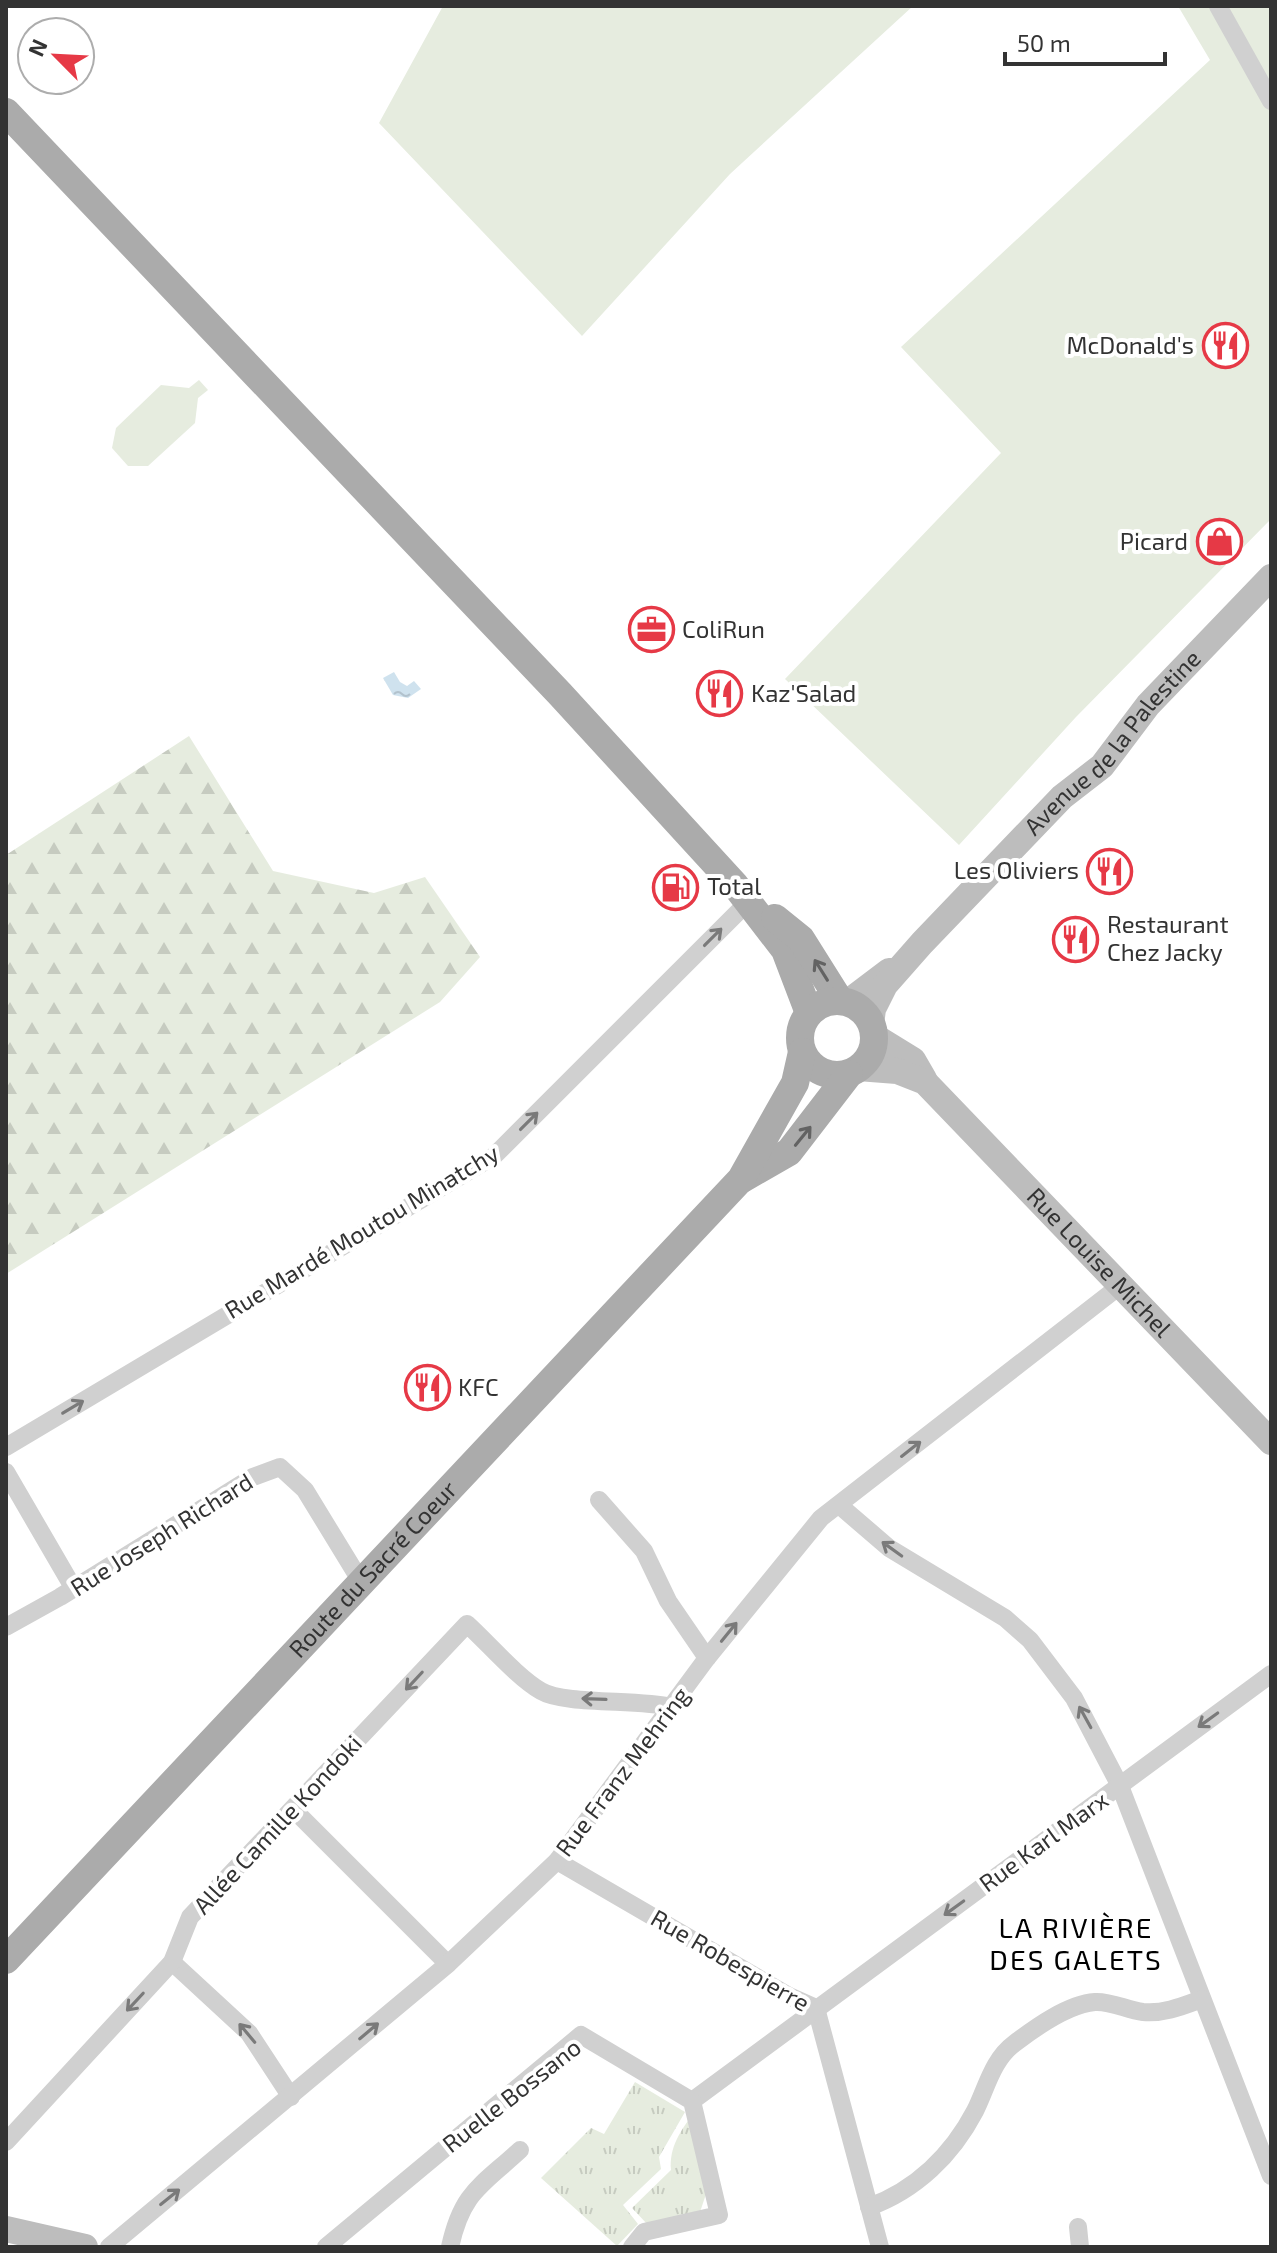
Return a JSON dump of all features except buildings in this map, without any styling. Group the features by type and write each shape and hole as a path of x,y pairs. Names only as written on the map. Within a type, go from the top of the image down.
{"main road":[{"path":"6,112 560,694 742,894 785,950 809,1013"},
{"path":"742,894 801,939 844,1002 866,1015 873,1031 867,1060 854,1071 827,1074 816,1070 802,1052 801,1031 809,1013 829,1002 844,1002"},
{"name":"Route du Sacré Coeur","path":"6,1960 360,1580 741,1179 790,1095 802,1052"},
{"name":"Route du Sacré Coeur","path":"741,1179 789,1152 854,1071"}],"street":[{"path":"1218,6 1271,101"},
{"name":"Avenue de la Palestine","path":"922,943 1062,797 1102,766 1148,705 1271,577"},
{"name":"Rue Mardé Moutou Minatchy","path":"6,1447 494,1156 742,894"},
{"path":"844,1002 922,943"},
{"path":"873,1031 873,1009 885,985 922,943"},
{"name":"Rue Louise Michel","path":"873,1031 913,1060 925,1082 1271,1442"},
{"name":"Rue Louise Michel","path":"854,1071 897,1071 925,1082"},
{"name":"Rue Franz Mehring","path":"109,2247 448,1964 557,1861 707,1658 821,1518 1121,1285"},
{"name":"Rue Joseph Richard","path":"6,1627 74,1589 253,1477 280,1467 305,1490 360,1580"},
{"path":"6,1472 74,1589"},
{"path":"599,1500 644,1551 668,1601 707,1658"},
{"path":"839,1505 889,1548 989,1607 1030,1640 1074,1698 1120,1786 1271,2176"},
{"name":"Allée Camille Kondoki","path":"6,2142 172,1962 190,1917 467,1624 542,1692 562,1697 644,1701 671,1707"},
{"name":"Rue Karl Marx","path":"692,2101 1271,1674"},
{"path":"293,1809 448,1964"},
{"name":"Rue Robespierre","path":"557,1861 789,1996 816,2008 880,2247"},
{"path":"172,1962 249,2033 291,2097"},
{"path":"869,2207 910,2188 939,2162 974,2113 1003,2052 1048,2022 1079,2004 1099,2002 1146,2012 1170,2010 1202,1999"},
{"name":"Ruelle Bossano","path":"326,2247 581,2035 692,2101"},
{"path":"632,2247 644,2232 719,2215 692,2101"},
{"path":"450,2247 457,2213 465,2201 520,2150"},
{"path":"1078,2227 1080,2247"},
{"path":"6,2229 85,2247"}],"green space":[{"path":"443,6 913,6 730,174 582,336 379,123"},
{"path":"1178,6 1271,6 1271,519 1076,717 959,845 785,679 1001,453 901,347 1210,60"},
{"path":"199,380 208,390 198,398 195,423 148,466 128,466 112,448 116,428 161,385 189,388"},
{"path":"189,736 273,871 374,893 425,877 480,957 440,1002 6,1274 6,855"},
{"path":"635,2082 685,2112 659,2157 661,2169 623,2205 638,2224 617,2246 541,2178 591,2128 604,2134"},
{"path":"694,2113 709,2185 699,2215 648,2225 632,2208 671,2170 674,2146"}],"water":[{"path":"394,672 400,682 407,686 414,681 421,689 408,698 393,695 383,678"}],"place":[{"name":"McDonald's","path":"1225,346"},
{"name":"Picard","path":"1219,542"},
{"name":"ColiRun","path":"651,630"},
{"name":"Kaz'Salad","path":"720,694"},
{"name":"Les Oliviers","path":"1110,871"},
{"name":"Total","path":"676,887"},
{"name":"Restaurant Chez Jacky","path":"1076,939"},
{"name":"KFC","path":"427,1388"}],"district":[{"name":"LA RIVIÈRE DES GALETS","path":"1076,1944"}]}
